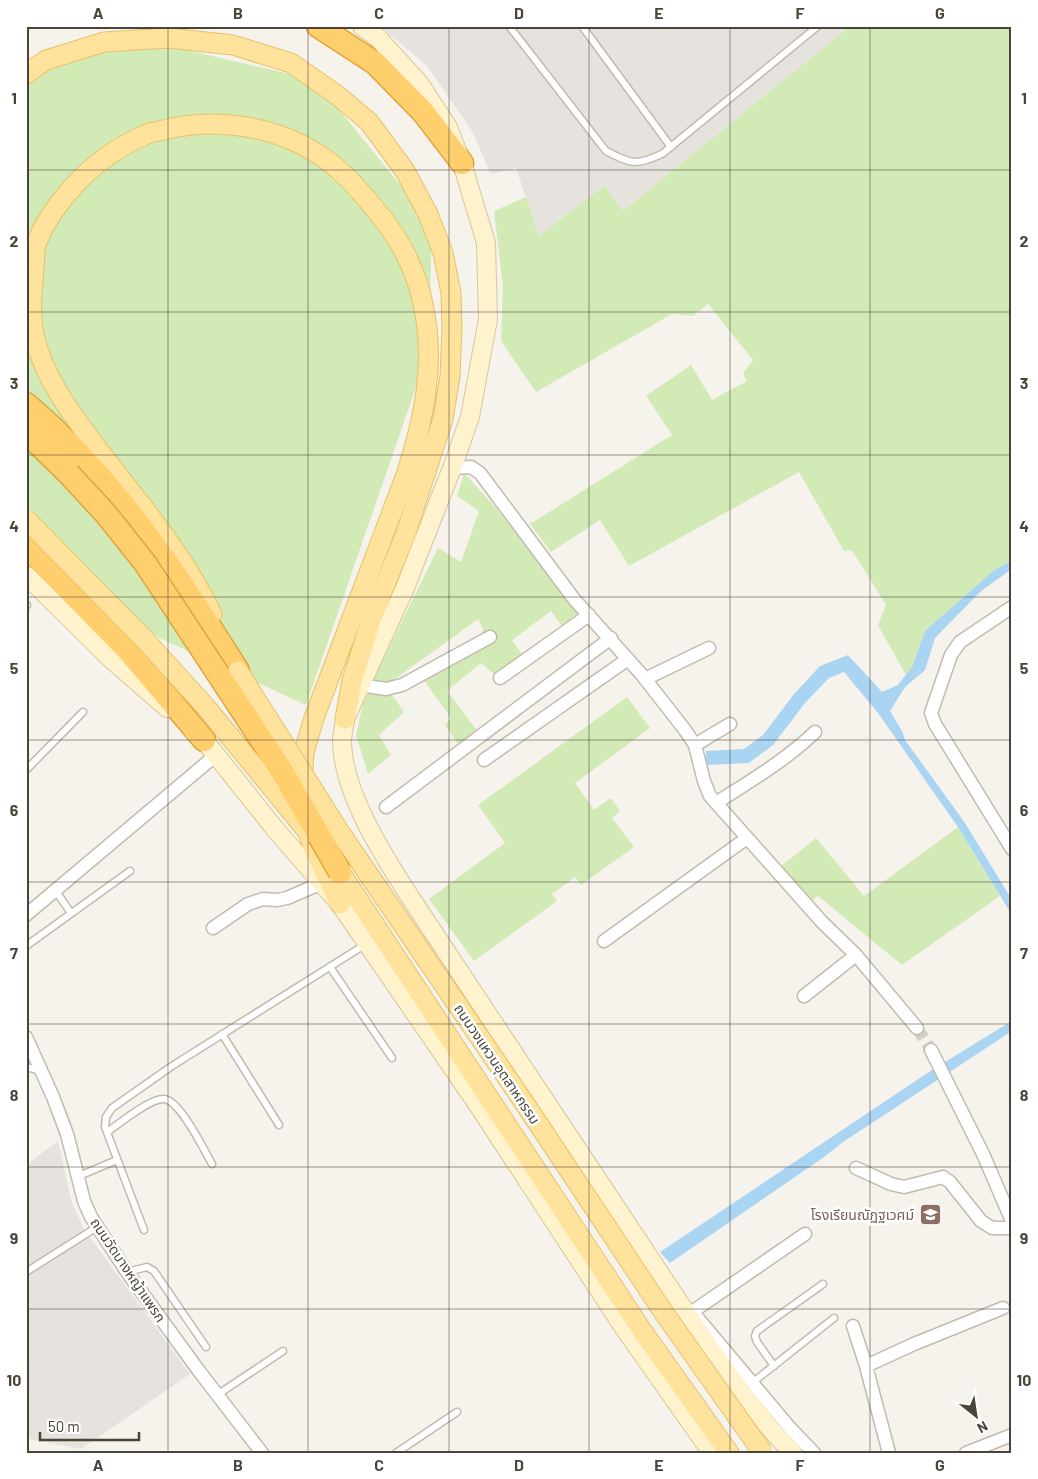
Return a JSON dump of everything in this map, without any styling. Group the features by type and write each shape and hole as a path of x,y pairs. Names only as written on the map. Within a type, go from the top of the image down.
{"highway":[{"path":"318,26 375,63 423,112 462,163"},
{"path":"26,404 84,459 124,505 189,592 238,671"},
{"path":"26,432 106,514 145,563 249,719 308,815 331,878"},
{"path":"26,546 126,648 210,748"}],"main road":[{"path":"26,74 46,60 104,42 169,38 233,45 292,64 337,95 369,122 405,171 428,214 443,254 451,293 450,376 443,420 406,533 373,614 352,681 344,719"},
{"name":"ถนนวงแหวนอุตสาหกรรม","path":"340,904 313,847 306,825 302,780 304,752 322,695 406,475 420,431 429,372 429,339 423,302 411,265 388,225 356,186 319,155 281,136 235,125 188,125 151,133 124,146 100,162 80,179 46,222 36,247 31,300 34,333 42,363 71,414 173,547 210,610 238,671 341,834 534,1117 664,1313 763,1453"},
{"name":"ถนนวงแหวนอุตสาหกรรม","path":"26,519 129,624 205,706 265,778 331,878 641,1329 729,1453"}],"street":[{"path":"362,26 378,38 419,83 448,126 462,163 486,243 488,319 470,417 452,468 405,588 344,719 342,742 345,768 355,797 389,864 710,1349 748,1402 793,1453"},
{"path":"452,468 471,467 480,473 574,599 611,638 645,679 695,746 710,796 822,922 856,954 917,1028"},
{"path":"26,574 111,659 210,748 275,829 331,878 340,904 478,1105 622,1325 712,1453"},
{"path":"1012,607 960,642 951,655 931,712 935,724 1012,848"},
{"path":"500,678 589,615"},
{"path":"360,685 386,689 402,685 490,637"},
{"path":"386,807 611,638"},
{"path":"645,679 709,648"},
{"path":"484,760 628,659"},
{"path":"695,746 730,724"},
{"path":"716,803 773,766 799,747 814,732"},
{"path":"26,915 210,748"},
{"path":"604,941 747,838"},
{"path":"213,928 248,904 263,899 277,900 287,898 331,878"},
{"path":"804,996 856,954"},
{"name":"ถนนวัดบางหญ้าแพรก","path":"26,1037 42,1071 67,1134 84,1202 97,1226 217,1396 262,1453"},
{"path":"933,1055 983,1154 1012,1221"},
{"path":"856,1168 892,1184 904,1187 943,1177 950,1182 981,1221 992,1228 1012,1228"},
{"path":"692,1312 805,1234"},
{"path":"664,1279 790,1428 814,1453"},
{"path":"866,1366 914,1344 1003,1308"},
{"path":"853,1326 866,1366 889,1453"},
{"path":"966,1453 1012,1435"}],"lane":[{"path":"509,26 606,151 626,161 643,162 662,154 818,26"},
{"path":"582,26 671,146"},
{"path":"26,770 83,712"},
{"path":"26,946 130,871"},
{"path":"55,890 72,914"},
{"path":"144,1230 105,1127 106,1117 112,1108 172,1066 367,944"},
{"path":"330,967 392,1058"},
{"path":"222,1034 279,1125"},
{"path":"26,1067 42,1071"},
{"path":"107,1132 150,1103 163,1099 170,1101 180,1110 212,1164"},
{"path":"79,1176 117,1160"},
{"path":"26,1272 97,1226"},
{"path":"128,1272 147,1267 154,1271 206,1347"},
{"path":"774,1366 757,1342 755,1336 757,1331 823,1284"},
{"path":"752,1383 834,1318"},
{"path":"217,1396 283,1351"},
{"path":"396,1453 457,1412"}],"shaded area":[{"path":"380,26 850,26 623,211 605,185 539,236 516,168 491,174 472,131 427,66"},
{"path":"58,1141 72,1203 84,1229 190,1374 81,1449 26,1438 26,1165"}],"green space":[{"path":"850,26 1012,26 1012,560 993,571 925,631 912,667 906,675 878,625 886,605 852,550 844,551 799,472 629,566 600,520 551,552 530,524 672,435 646,396 691,365 712,400 747,381 743,373 753,360 708,304 693,316 672,314 536,392 501,341 503,287 494,211 526,197 539,236 605,185 623,211"},
{"path":"144,40 315,80 432,224 429,339 414,393 306,705 129,624 26,507 26,69"},
{"path":"464,473 496,508 578,613 562,626 551,611 512,640 524,657 497,677 481,663 447,691 479,733 460,747 445,725 451,718 423,679 427,672 441,672 481,645 483,629 478,619 388,684 373,680 438,548 461,562 479,511 457,496"},
{"path":"369,692 392,695 404,712 379,735 391,755 368,774 356,735 363,703"},
{"path":"627,697 650,728 575,783 594,810 611,798 620,811 612,818 634,847 581,885 575,877 552,894 557,901 474,961 429,899 505,843 478,805"},
{"path":"958,827 1000,896 902,965 818,896 811,902 780,867 816,838 864,896"}],"water":[{"path":"1012,560 1012,569 981,591 935,638 925,670 905,687 890,711 905,740 965,823 1012,900 1012,915 958,827 878,713 844,672 829,678 805,703 773,745 749,763 706,765 706,751 744,749 763,735 794,694 820,666 848,655 882,692 898,685 912,667 925,631 993,571"},
{"path":"1012,1021 1012,1031 843,1142 670,1263 660,1252 935,1068"}],"tunnel":[{"path":"917,1028 931,1050"}],"place":[{"name":"โรงเรียนณัฏฐเวศม์","path":"930,1215"}]}
